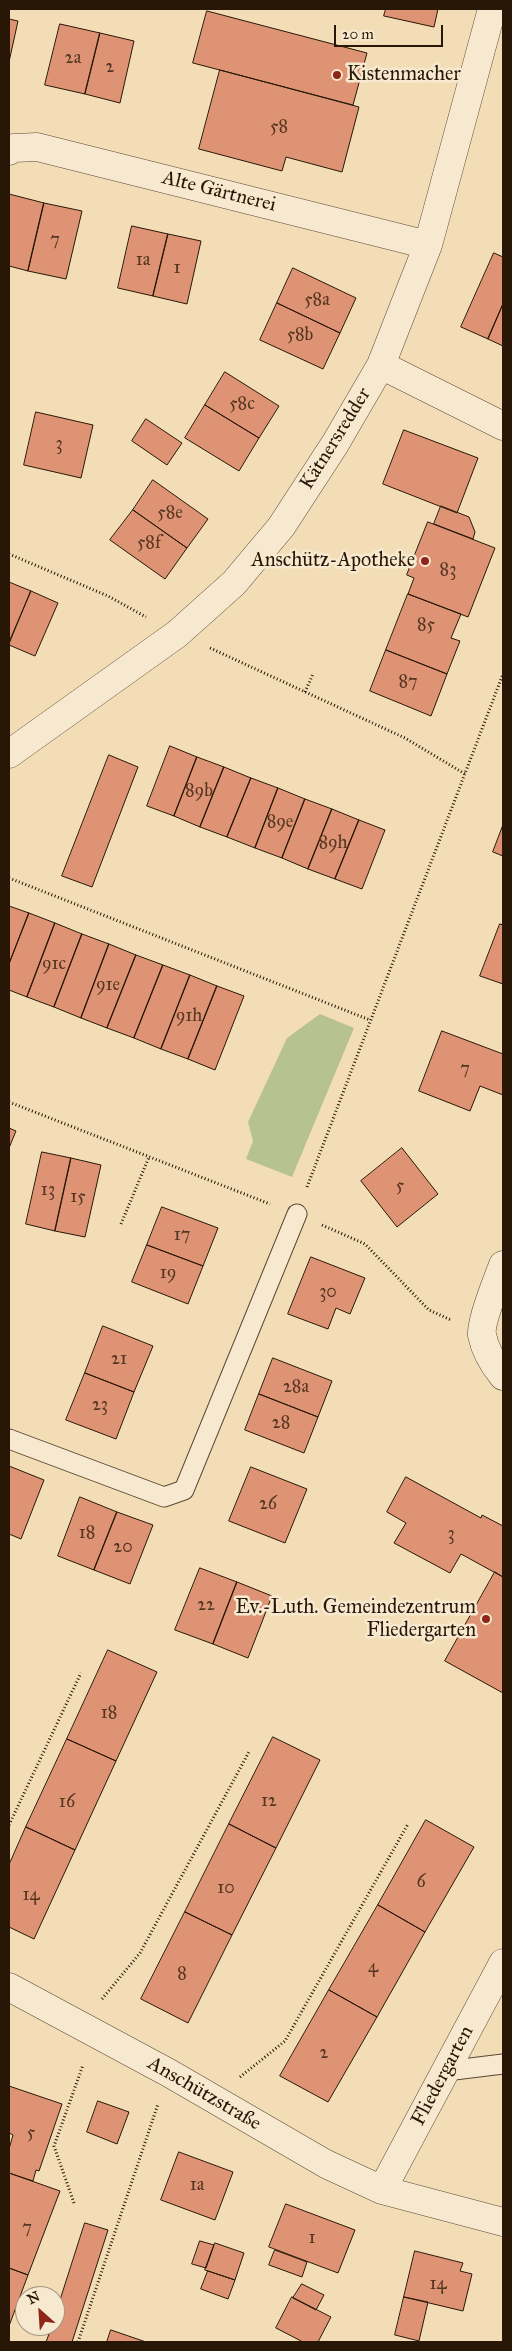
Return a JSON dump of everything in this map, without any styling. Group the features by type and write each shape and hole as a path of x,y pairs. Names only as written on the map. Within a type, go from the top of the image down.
{"street":[{"name":"Kätnersredder","path":"9,754 178,634 234,583 281,527 336,444 380,365 428,244 492,9"},
{"name":"Alte Gärtnerei","path":"9,151 14,148 36,147 428,244"},
{"path":"380,365 503,426"},
{"path":"503,1265 494,1289 482,1334 494,1366 503,1376"},
{"name":"Fliedergarten","path":"392,2192 446,2071 503,1963"},
{"name":"Anschützstraße","path":"9,1987 168,2073 326,2164 392,2192 503,2222"}],"lane":[{"path":"9,1439 164,1498 184,1490 297,1214"},
{"path":"446,2071 503,2064"}],"path":[{"path":"9,554 108,596 178,634 405,738 465,774"},
{"path":"305,692 313,674"},
{"path":"297,1214 503,674"},
{"path":"9,878 370,1020"},
{"path":"9,1102 297,1214 365,1244 429,1310 482,1334"},
{"path":"121,1224 149,1156"},
{"path":"9,1826 81,1673"},
{"path":"74,2203 54,2146 94,2034 103,1997 140,1953 250,1750"},
{"path":"227,2107 240,2076 284,2041 408,1824"},
{"path":"78,2342 168,2073"}],"green space":[{"path":"320,1014 354,1028 292,1177 246,1159 253,1141 248,1122 287,1038"}],"building":[{"path":"386,9 438,9 434,27 384,16"},
{"path":"207,11 367,53 353,105 193,63"},
{"path":"9,19 18,21 9,62"},
{"path":"60,24 100,33 85,94 45,85"},
{"path":"100,33 134,41 120,103 85,94"},
{"path":"220,70 359,107 342,172 286,157 282,171 199,149"},
{"path":"9,194 44,203 28,271 9,266"},
{"path":"44,203 82,211 66,279 28,271"},
{"path":"132,226 168,234 153,296 118,288"},
{"path":"168,234 201,241 187,304 153,296"},
{"path":"494,253 503,257 503,304 488,339 461,327"},
{"path":"293,268 356,298 340,333 277,303"},
{"path":"277,303 340,333 323,369 260,340"},
{"path":"503,304 503,346 488,339"},
{"path":"225,372 279,406 259,438 205,405"},
{"path":"205,405 259,438 239,471 185,438"},
{"path":"36,412 93,425 81,478 24,465"},
{"path":"146,419 182,443 167,465 132,441"},
{"path":"404,430 478,458 457,513 383,484"},
{"path":"153,480 208,519 187,548 133,510"},
{"path":"441,506 469,517 475,532 473,539 434,524"},
{"path":"133,510 187,548 165,579 110,540"},
{"path":"428,522 495,548 468,617 408,594 414,578 407,575"},
{"path":"9,582 31,591 9,642"},
{"path":"31,591 58,603 35,656 9,645"},
{"path":"408,594 461,614 451,638 460,641 447,674 386,650"},
{"path":"386,650 447,674 431,716 370,691"},
{"path":"170,746 197,757 174,816 147,806"},
{"path":"109,755 138,767 92,887 62,876"},
{"path":"197,757 224,767 200,827 174,816"},
{"path":"224,767 251,778 227,837 200,827"},
{"path":"251,778 278,788 255,848 227,837"},
{"path":"278,788 305,799 282,858 255,848"},
{"path":"305,799 332,809 308,869 282,858"},
{"path":"332,809 359,820 335,879 308,869"},
{"path":"359,820 385,830 362,889 335,879"},
{"path":"503,825 503,856 493,852"},
{"path":"9,906 29,913 9,964"},
{"path":"29,913 55,923 27,997 9,990 9,964"},
{"path":"55,923 82,934 54,1007 27,997"},
{"path":"500,924 503,925 503,984 480,976"},
{"path":"82,934 109,944 81,1018 54,1007"},
{"path":"109,944 136,955 107,1028 81,1018"},
{"path":"136,955 163,965 134,1038 107,1028"},
{"path":"163,965 190,975 161,1049 134,1038"},
{"path":"190,975 217,986 188,1059 161,1049"},
{"path":"217,986 244,996 215,1070 188,1059"},
{"path":"442,1031 503,1054 503,1095 480,1086 470,1111 419,1091"},
{"path":"9,1128 16,1131 9,1148"},
{"path":"402,1148 438,1194 397,1227 361,1181"},
{"path":"42,1152 71,1158 55,1231 26,1224"},
{"path":"71,1158 101,1165 85,1237 55,1231"},
{"path":"162,1207 218,1228 203,1266 147,1245"},
{"path":"147,1245 203,1266 188,1304 132,1282"},
{"path":"311,1257 365,1278 350,1314 336,1308 328,1329 288,1314"},
{"path":"103,1326 153,1346 134,1392 85,1373"},
{"path":"273,1358 332,1381 318,1417 259,1394"},
{"path":"85,1373 134,1392 116,1439 66,1420"},
{"path":"259,1394 318,1417 304,1453 245,1430"},
{"path":"9,1466 44,1480 21,1539 9,1534"},
{"path":"251,1467 307,1489 285,1543 229,1521"},
{"path":"406,1477 481,1518 482,1515 503,1526 503,1577 461,1554 450,1573 394,1543 406,1523 387,1512"},
{"path":"80,1497 117,1512 94,1570 58,1556"},
{"path":"117,1512 153,1525 130,1584 94,1570"},
{"path":"200,1568 237,1582 213,1644 175,1630"},
{"name":"Ev.-Luth. Gemeindezentrum Fliedergarten","path":"495,1572 503,1577 503,1693 445,1661"},
{"path":"237,1582 272,1596 248,1658 213,1644"},
{"path":"108,1650 157,1672 116,1761 67,1739"},
{"path":"273,1737 320,1760 276,1848 229,1824"},
{"path":"67,1739 116,1761 75,1850 26,1827"},
{"path":"426,1820 474,1847 425,1932 378,1905"},
{"path":"229,1824 276,1848 232,1935 185,1912"},
{"path":"26,1827 75,1850 34,1939 9,1927 9,1865"},
{"path":"378,1905 425,1932 377,2017 329,1990"},
{"path":"185,1912 232,1935 188,2023 141,1999"},
{"path":"329,1990 377,2017 328,2102 280,2076"},
{"path":"9,2086 62,2104 39,2171 36,2170 33,2181 9,2173 9,2149 13,2135 9,2133"},
{"path":"98,2101 129,2112 117,2144 87,2132"},
{"path":"179,2152 233,2172 215,2220 161,2200"},
{"path":"9,2173 60,2191 28,2275 9,2268"},
{"path":"286,2204 355,2230 338,2273 269,2247"},
{"path":"85,2223 108,2230 72,2342 46,2342 48,2336 65,2336 65,2286"},
{"path":"200,2241 214,2245 206,2268 192,2264"},
{"path":"215,2243 244,2253 235,2280 205,2270"},
{"path":"275,2250 307,2262 302,2277 269,2265"},
{"path":"415,2251 463,2263 460,2271 472,2274 463,2311 404,2297"},
{"path":"9,2268 28,2275 24,2286 15,2286 15,2310 9,2326"},
{"path":"208,2271 235,2280 228,2299 201,2289"},
{"path":"302,2284 324,2295 316,2310 293,2298"},
{"path":"292,2297 331,2317 318,2342 303,2342 276,2328"},
{"path":"404,2297 428,2302 419,2341 395,2335"},
{"path":"111,2330 146,2342 107,2342"}],"place":[{"name":"Kistenmacher","path":"337,75"},
{"name":"Anschütz-Apotheke","path":"425,561"},
{"name":"Ev.-Luth. Gemeindezentrum Fliedergarten","path":"486,1619"}]}
